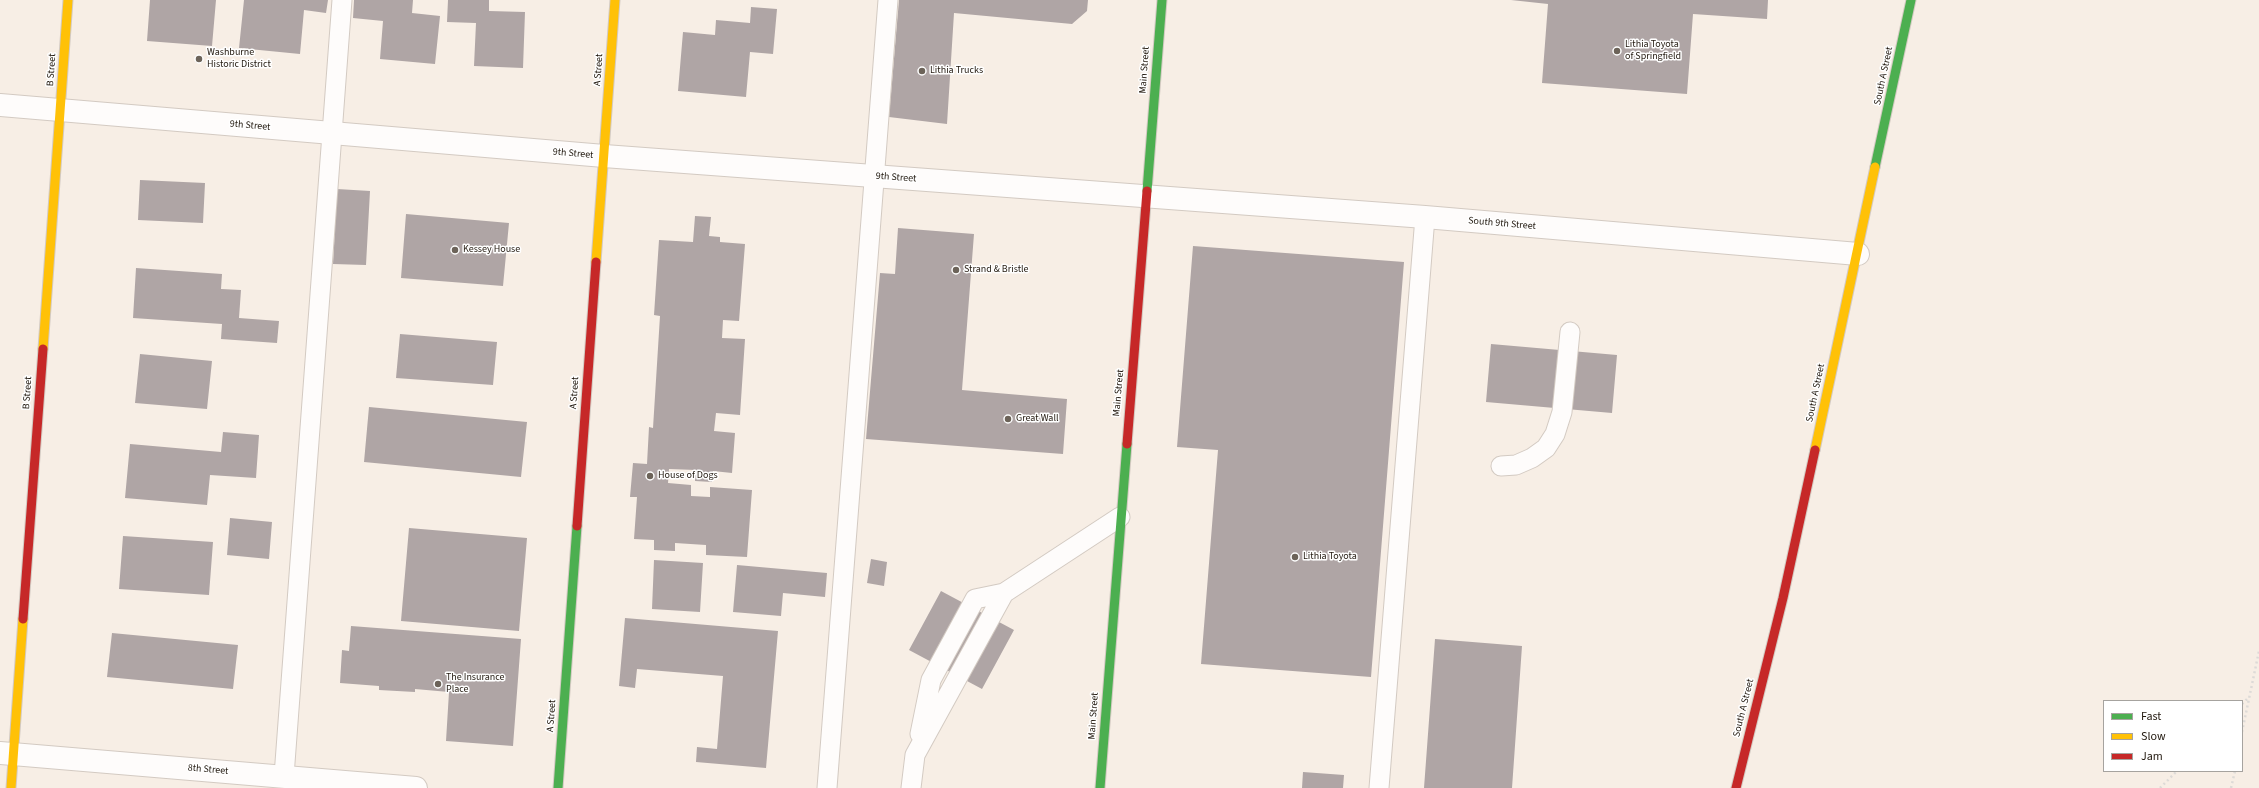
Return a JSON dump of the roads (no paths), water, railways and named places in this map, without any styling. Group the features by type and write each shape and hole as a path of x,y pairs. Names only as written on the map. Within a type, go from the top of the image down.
{"main road":[{"name":"B Street","path":"11,788 7,754 68,0"},
{"name":"A Street","path":"558,788 615,0"},
{"name":"Main Street","path":"1100,788 1120,517 1162,0"},
{"name":"South A Street","path":"1736,788 1783,598 1858,254 1911,0"}],"street":[{"name":"9th Street","path":"0,105 604,156 1146,197"},
{"name":"South 9th Street","path":"1146,197 1425,217 1858,254"},
{"name":"8th Street","path":"7,754 416,788"}],"lane":[{"path":"284,776 342,0"},
{"path":"827,788 888,0"},
{"path":"1379,788 1425,217"},
{"path":"1501,466 1516,464 1532,458 1546,448 1555,434 1562,412 1570,332"},
{"path":"911,788 915,755 1004,593 1120,517"}],"place":[{"name":"Lithia Toyota of Springfield","path":"1617,51"},
{"name":"Washburne Historic District","path":"199,59"},
{"name":"Lithia Trucks","path":"922,71"},
{"name":"Kessey House","path":"455,250"},
{"name":"Strand & Bristle","path":"956,270"},
{"name":"Great Wall","path":"1008,419"},
{"name":"House of Dogs","path":"650,476"},
{"name":"Lithia Toyota","path":"1295,557"},
{"name":"The Insurance Place","path":"438,684"}]}
